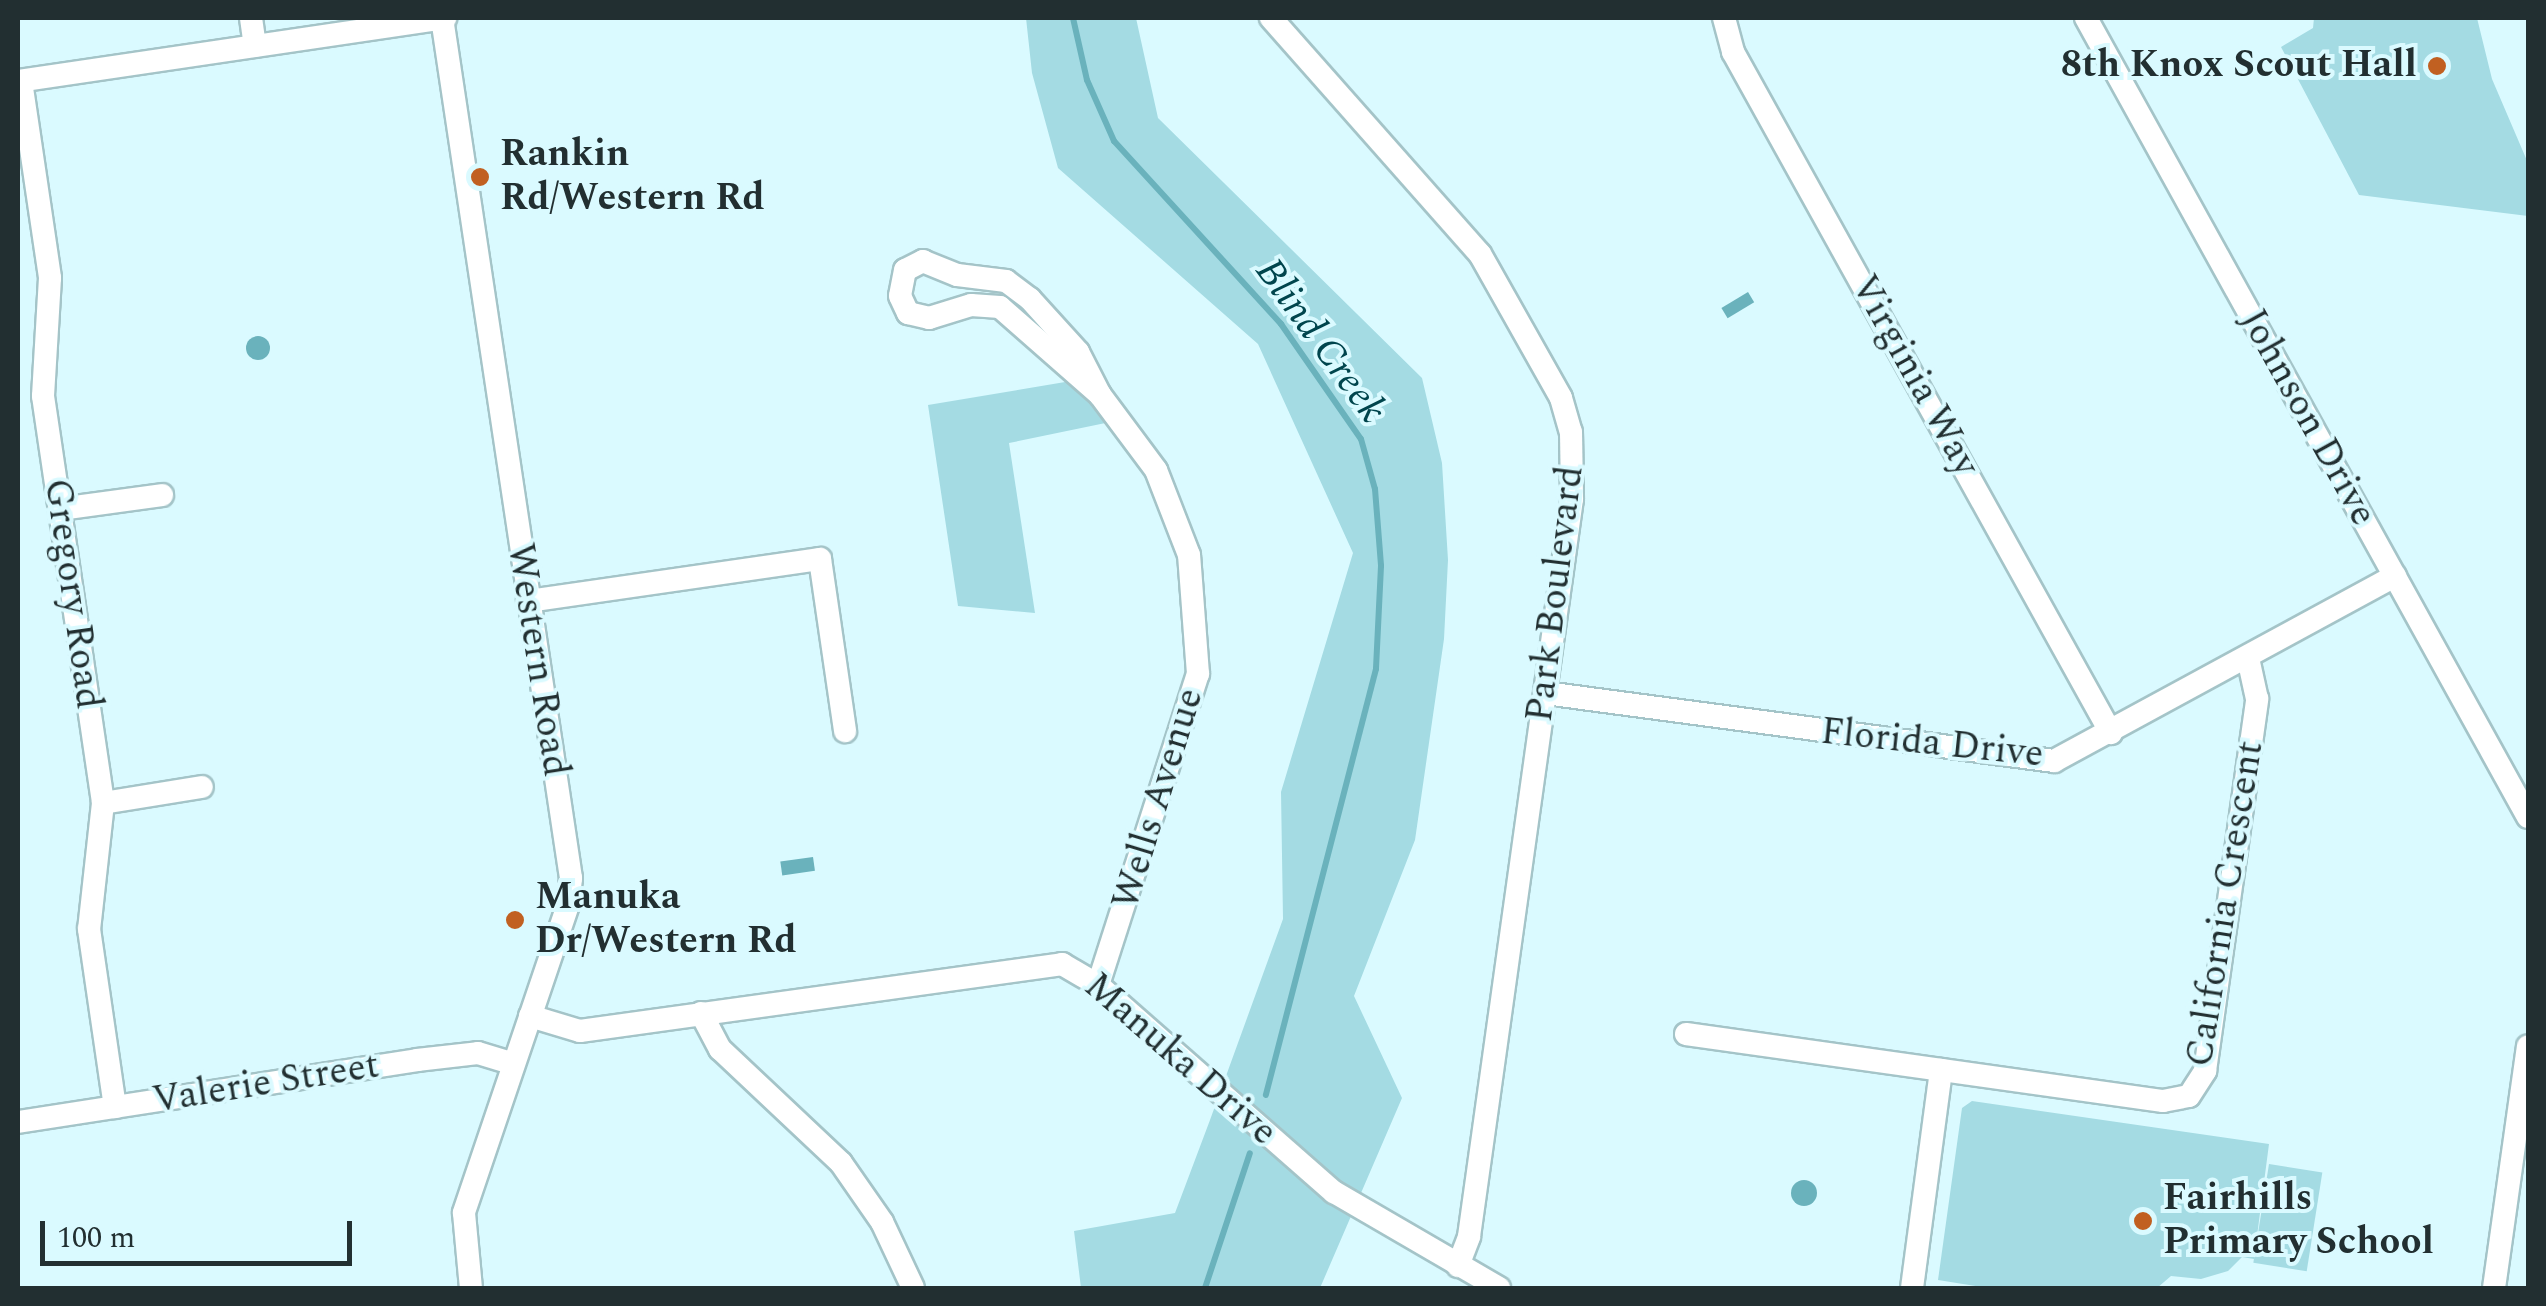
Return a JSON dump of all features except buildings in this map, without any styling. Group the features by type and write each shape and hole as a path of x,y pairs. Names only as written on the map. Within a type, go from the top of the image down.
{"street":[{"path":"251,18 255,46"},
{"path":"19,81 443,18"},
{"name":"Western Road","path":"443,18 571,878 464,1213 471,1288"},
{"name":"Park Boulevard","path":"1270,18 1480,254 1561,398 1575,467 1469,1238 1458,1266"},
{"name":"Virginia Way","path":"1724,18 1726,39 2110,734"},
{"name":"Johnson Drive","path":"2086,18 2528,818"},
{"name":"Gregory Road","path":"19,81 50,278 42,372 103,802 89,929 115,1107"},
{"name":"Wells Avenue","path":"1098,985 1191,707 1200,636 1178,516 1156,470 1100,395 1078,352 1006,281 957,274 923,261 904,270 900,296 908,314 928,318 971,305 1000,307 1100,395"},
{"path":"60,509 162,495"},
{"path":"528,602 820,559 845,731"},
{"name":"Florida Drive","path":"1545,693 2028,761 2054,761 2395,576"},
{"name":"California Crescent","path":"1940,1070 2163,1101 2184,1099 2199,1086 2258,691 2248,658"},
{"path":"103,802 202,787"},
{"name":"Manuka Drive","path":"530,1016 580,1031 1043,962 1070,967 1098,985 1334,1192 1498,1288"},
{"path":"702,1013 720,1049 841,1164 882,1222 913,1288"},
{"path":"1686,1034 1940,1070 1912,1288"},
{"path":"2494,1288 2528,1046"},
{"name":"Valerie Street","path":"18,1122 417,1060 478,1054 513,1064"}],"shaded area":[{"path":"1026,18 1136,18 1158,118 1422,378 1442,463 1448,560 1444,639 1415,840 1354,996 1402,1098 1320,1288 1081,1288 1074,1231 1175,1213 1210,1120 1283,919 1281,792 1353,553 1258,344 1058,168 1032,73"},
{"path":"2314,18 2477,18 2492,79 2528,163 2528,216 2359,195 2281,47 2313,28"},
{"path":"1748,292 1754,302 1728,318 1721,308"},
{"path":"258,336 270,348 258,360 246,348"},
{"path":"1077,380 1120,420 1009,443 1035,613 958,606 928,405"},
{"path":"813,857 815,871 782,875 780,862"},
{"name":"Fairhills Primary School","path":"1972,1101 2269,1144 2254,1259 2242,1257 2228,1271 2201,1279 2171,1276 2157,1288 1988,1288 1938,1280 1962,1108"},
{"path":"2269,1164 2322,1172 2307,1271 2253,1263"},
{"path":"1804,1180 1813,1184 1817,1193 1813,1202 1804,1206 1795,1202 1791,1193 1795,1184"}],"waterway":[{"name":"Blind Creek","path":"1073,18 1087,80 1114,141 1281,324 1361,439 1375,489 1381,566 1376,669 1266,1095"},
{"name":"Blind Creek","path":"1205,1288 1250,1153"}],"place":[{"name":"8th Knox Scout Hall","path":"2437,66"},
{"name":"Rankin Rd/Western Rd","path":"480,177"},
{"name":"Manuka Dr/Western Rd","path":"515,920"},
{"name":"Fairhills Primary School","path":"2143,1221"}]}
